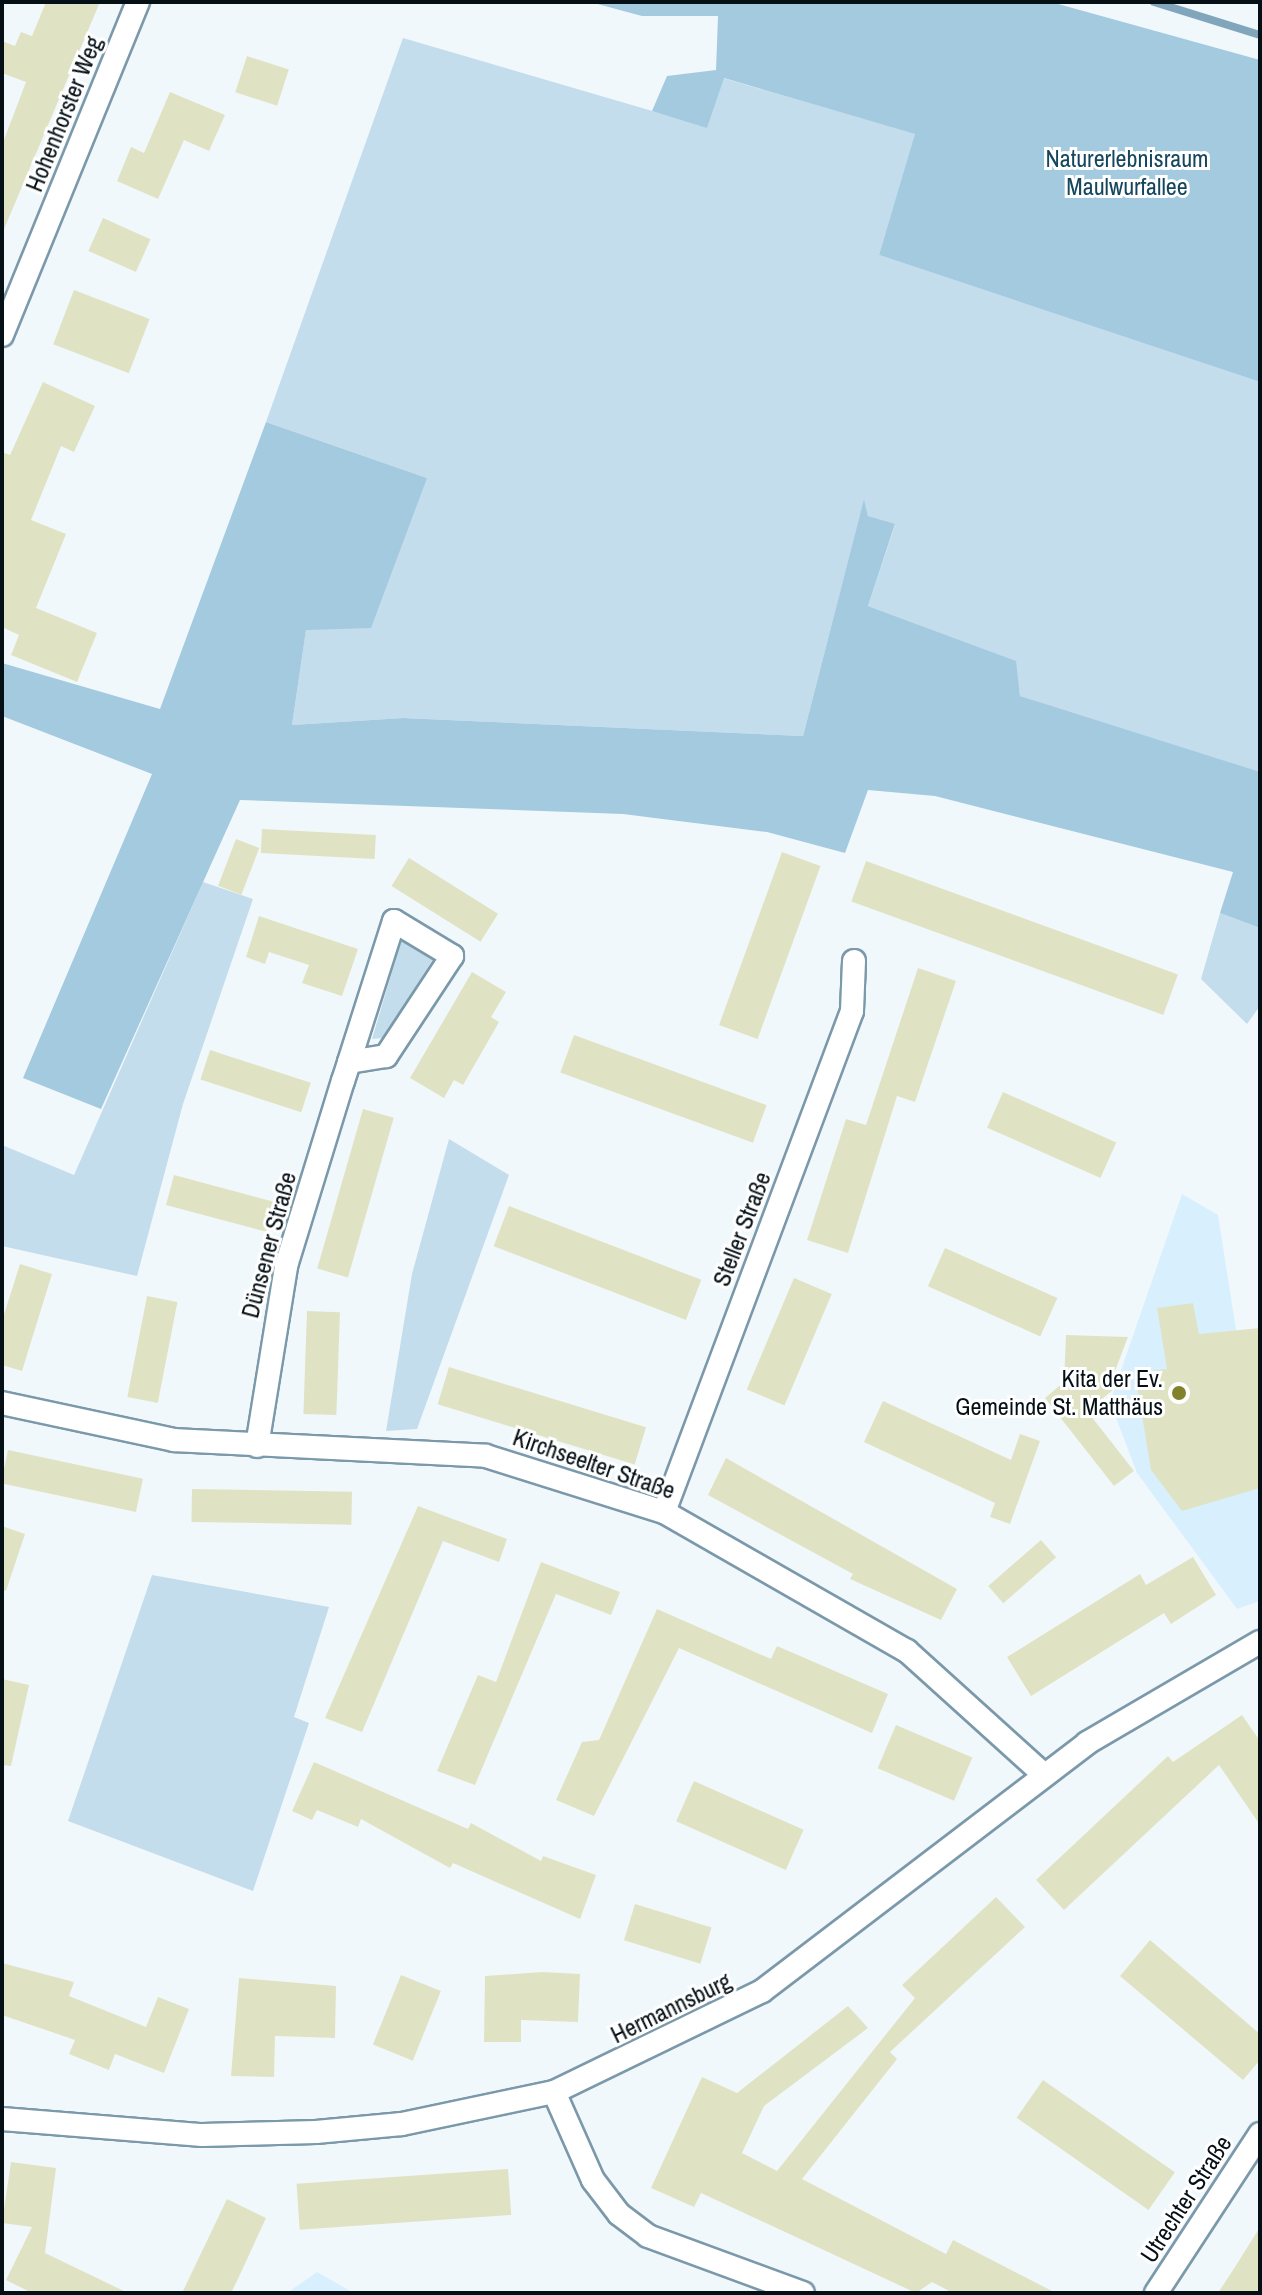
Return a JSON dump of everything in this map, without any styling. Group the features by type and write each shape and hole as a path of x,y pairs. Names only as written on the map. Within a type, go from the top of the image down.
{"street":[{"name":"Hohenhorster Weg","path":"2,335 138,2"},
{"name":"Dünsener Straße","path":"257,1446 286,1266 349,1062 394,921 452,956 386,1056 349,1062"},
{"name":"Steller Straße","path":"664,1512 852,1011 854,961"},
{"name":"Kirchseelter Straße","path":"2,1403 110,1430 257,1446 486,1456 664,1512 907,1651 1044,1775"},
{"name":"Hermannsburg","path":"2,2119 202,2135 316,2132 432,2119 554,2092 789,1974 1044,1775 1260,1642"},
{"path":"554,2092 593,2180 619,2214 648,2236 803,2293"},
{"name":"Utrechter Straße","path":"1156,2293 1260,2134"}],"shaded area":[{"path":"403,38 707,127 723,78 916,134 879,255 1260,382 1258,777 1020,696 1015,661 868,606 895,525 868,516 864,500 803,736 403,718 292,725 306,629 427,478 266,422"},
{"path":"203,882 253,899 183,1104 137,1276 2,1246 2,1145 74,1175"},
{"path":"1220,913 1260,928 1260,1006 1247,1024 1201,979"},
{"path":"402,938 435,956 383,1038 372,1039"},
{"path":"449,1139 509,1175 417,1429 386,1431 412,1274"},
{"name":"Kita der Ev. Gemeinde St. Matthäus","path":"1182,1194 1218,1215 1260,1482 1260,1601 1237,1609 1137,1473 1110,1402"},
{"path":"152,1575 329,1607 294,1717 309,1723 253,1891 68,1821"},
{"path":"317,2272 354,2293 287,2293"}],"green space":[{"name":"Naturerlebnisraum Maulwurfallee","path":"590,2 1051,2 1260,60 1260,382 879,255 915,134 724,78 707,128 652,111 667,76 716,70 718,16 642,16"},
{"path":"266,422 427,478 371,628 306,630 292,725 403,718 803,736 864,499 868,516 895,524 868,606 1016,661 1020,696 1260,772 1260,928 1220,913 1233,872 935,796 868,790 845,853 767,832 623,814 240,800 101,1109 23,1078 152,774 2,716 2,663 160,709"}],"building":[{"path":"46,2 100,2 2,234 2,145 26,82 2,73 2,41 15,46 21,32 32,36"},
{"path":"247,56 289,70 277,106 235,92"},
{"path":"170,92 225,115 209,151 184,140 158,199 117,181 131,147 144,153"},
{"path":"103,218 151,239 136,272 88,251"},
{"path":"74,290 150,319 129,373 53,344"},
{"path":"43,382 95,406 74,452 61,446 31,520 66,534 36,608 97,633 77,682 11,655 19,635 2,627 2,452 10,455"},
{"path":"262,829 376,835 375,859 261,853"},
{"path":"236,839 259,848 241,895 218,886"},
{"path":"782,852 821,866 758,1039 719,1025"},
{"path":"409,858 498,914 481,942 392,886"},
{"path":"866,861 1178,975 1163,1015 851,901"},
{"path":"259,916 358,949 342,996 302,983 309,965 269,952 265,964 246,957"},
{"path":"918,968 956,981 915,1102 897,1096 848,1253 807,1240 846,1119 866,1125"},
{"path":"472,972 506,992 491,1017 499,1022 463,1085 454,1080 444,1098 410,1078"},
{"path":"574,1035 767,1105 753,1143 560,1073"},
{"path":"210,1050 311,1083 301,1112 200,1079"},
{"path":"1003,1092 1116,1142 1100,1178 987,1128"},
{"path":"363,1109 394,1118 348,1277 317,1269"},
{"path":"174,1175 274,1202 266,1232 166,1205"},
{"path":"509,1206 701,1280 686,1320 494,1246"},
{"path":"945,1248 1057,1298 1040,1336 928,1286"},
{"path":"20,1264 52,1274 22,1371 2,1365 2,1321"},
{"path":"794,1278 832,1294 784,1405 747,1389"},
{"path":"147,1296 177,1302 158,1403 127,1397"},
{"path":"1193,1303 1199,1334 1260,1328 1260,1488 1182,1511 1151,1470 1135,1373 1167,1369 1157,1308"},
{"path":"307,1311 340,1312 336,1415 303,1414"},
{"path":"1066,1335 1128,1337 1113,1376 1134,1373 1087,1411 1134,1471 1114,1486 1045,1398 1064,1382"},
{"path":"449,1367 646,1427 635,1465 438,1404"},
{"path":"883,1401 1011,1460 1020,1434 1040,1441 1010,1524 990,1517 995,1503 864,1442"},
{"path":"8,1450 143,1479 136,1512 2,1483"},
{"path":"726,1458 957,1589 941,1620 850,1579 853,1574 708,1495"},
{"path":"192,1489 352,1492 351,1525 191,1522"},
{"path":"418,1506 507,1539 499,1562 443,1541 362,1732 325,1718"},
{"path":"2,1526 25,1534 6,1591 2,1590"},
{"path":"1041,1540 1056,1557 1003,1603 988,1586"},
{"path":"1193,1557 1216,1595 1171,1624 1164,1613 1031,1696 1007,1657 1140,1574 1146,1585"},
{"path":"541,1562 620,1592 611,1615 556,1594 475,1785 437,1771 478,1675 496,1682"},
{"path":"657,1609 771,1659 777,1646 888,1694 872,1733 679,1648 594,1816 556,1800 582,1742 599,1740"},
{"path":"2,1679 29,1685 11,1766 2,1765"},
{"path":"1242,1715 1260,1741 1260,1825 1219,1765 1064,1910 1036,1880 1168,1756 1173,1762"},
{"path":"896,1725 972,1757 954,1801 878,1768"},
{"path":"314,1762 468,1829 471,1823 541,1861 543,1856 596,1875 580,1919 453,1863 450,1868 361,1819 358,1827 317,1810 312,1820 292,1811"},
{"path":"694,1781 804,1830 786,1870 676,1821"},
{"path":"996,1897 1025,1927 890,2052 897,2059 802,2179 946,2254 953,2240 1056,2293 953,2293 932,2282 916,2293 701,2193 694,2207 651,2188 702,2077 737,2093 848,2006 868,2028 764,2106 742,2153 777,2171 915,1998 902,1985"},
{"path":"635,1904 712,1927 700,1964 624,1940"},
{"path":"1150,1940 1260,2034 1260,2060 1243,2080 1120,1976"},
{"path":"2,1963 74,1982 69,1996 146,2027 158,1997 189,2009 164,2073 115,2054 109,2070 69,2054 75,2040 2,2015"},
{"path":"542,1972 580,1974 578,2022 521,2020 521,2042 484,2042 485,1976"},
{"path":"401,1975 441,1991 413,2061 373,2045"},
{"path":"239,1978 336,1986 335,2038 275,2036 274,2077 231,2076"},
{"path":"1043,2080 1175,2172 1148,2210 1017,2118"},
{"path":"11,2162 56,2168 45,2253 128,2293 32,2293 6,2280 32,2227 2,2223"},
{"path":"508,2169 511,2215 300,2230 297,2184"},
{"path":"227,2199 266,2218 237,2281 231,2293 182,2293"},
{"path":"1260,2227 1260,2293 1218,2293 1235,2267"}],"waterway":[{"path":"1154,2 1260,35"}],"place":[{"name":"Kita der Ev. Gemeinde St. Matthäus","path":"1179,1393"}]}
